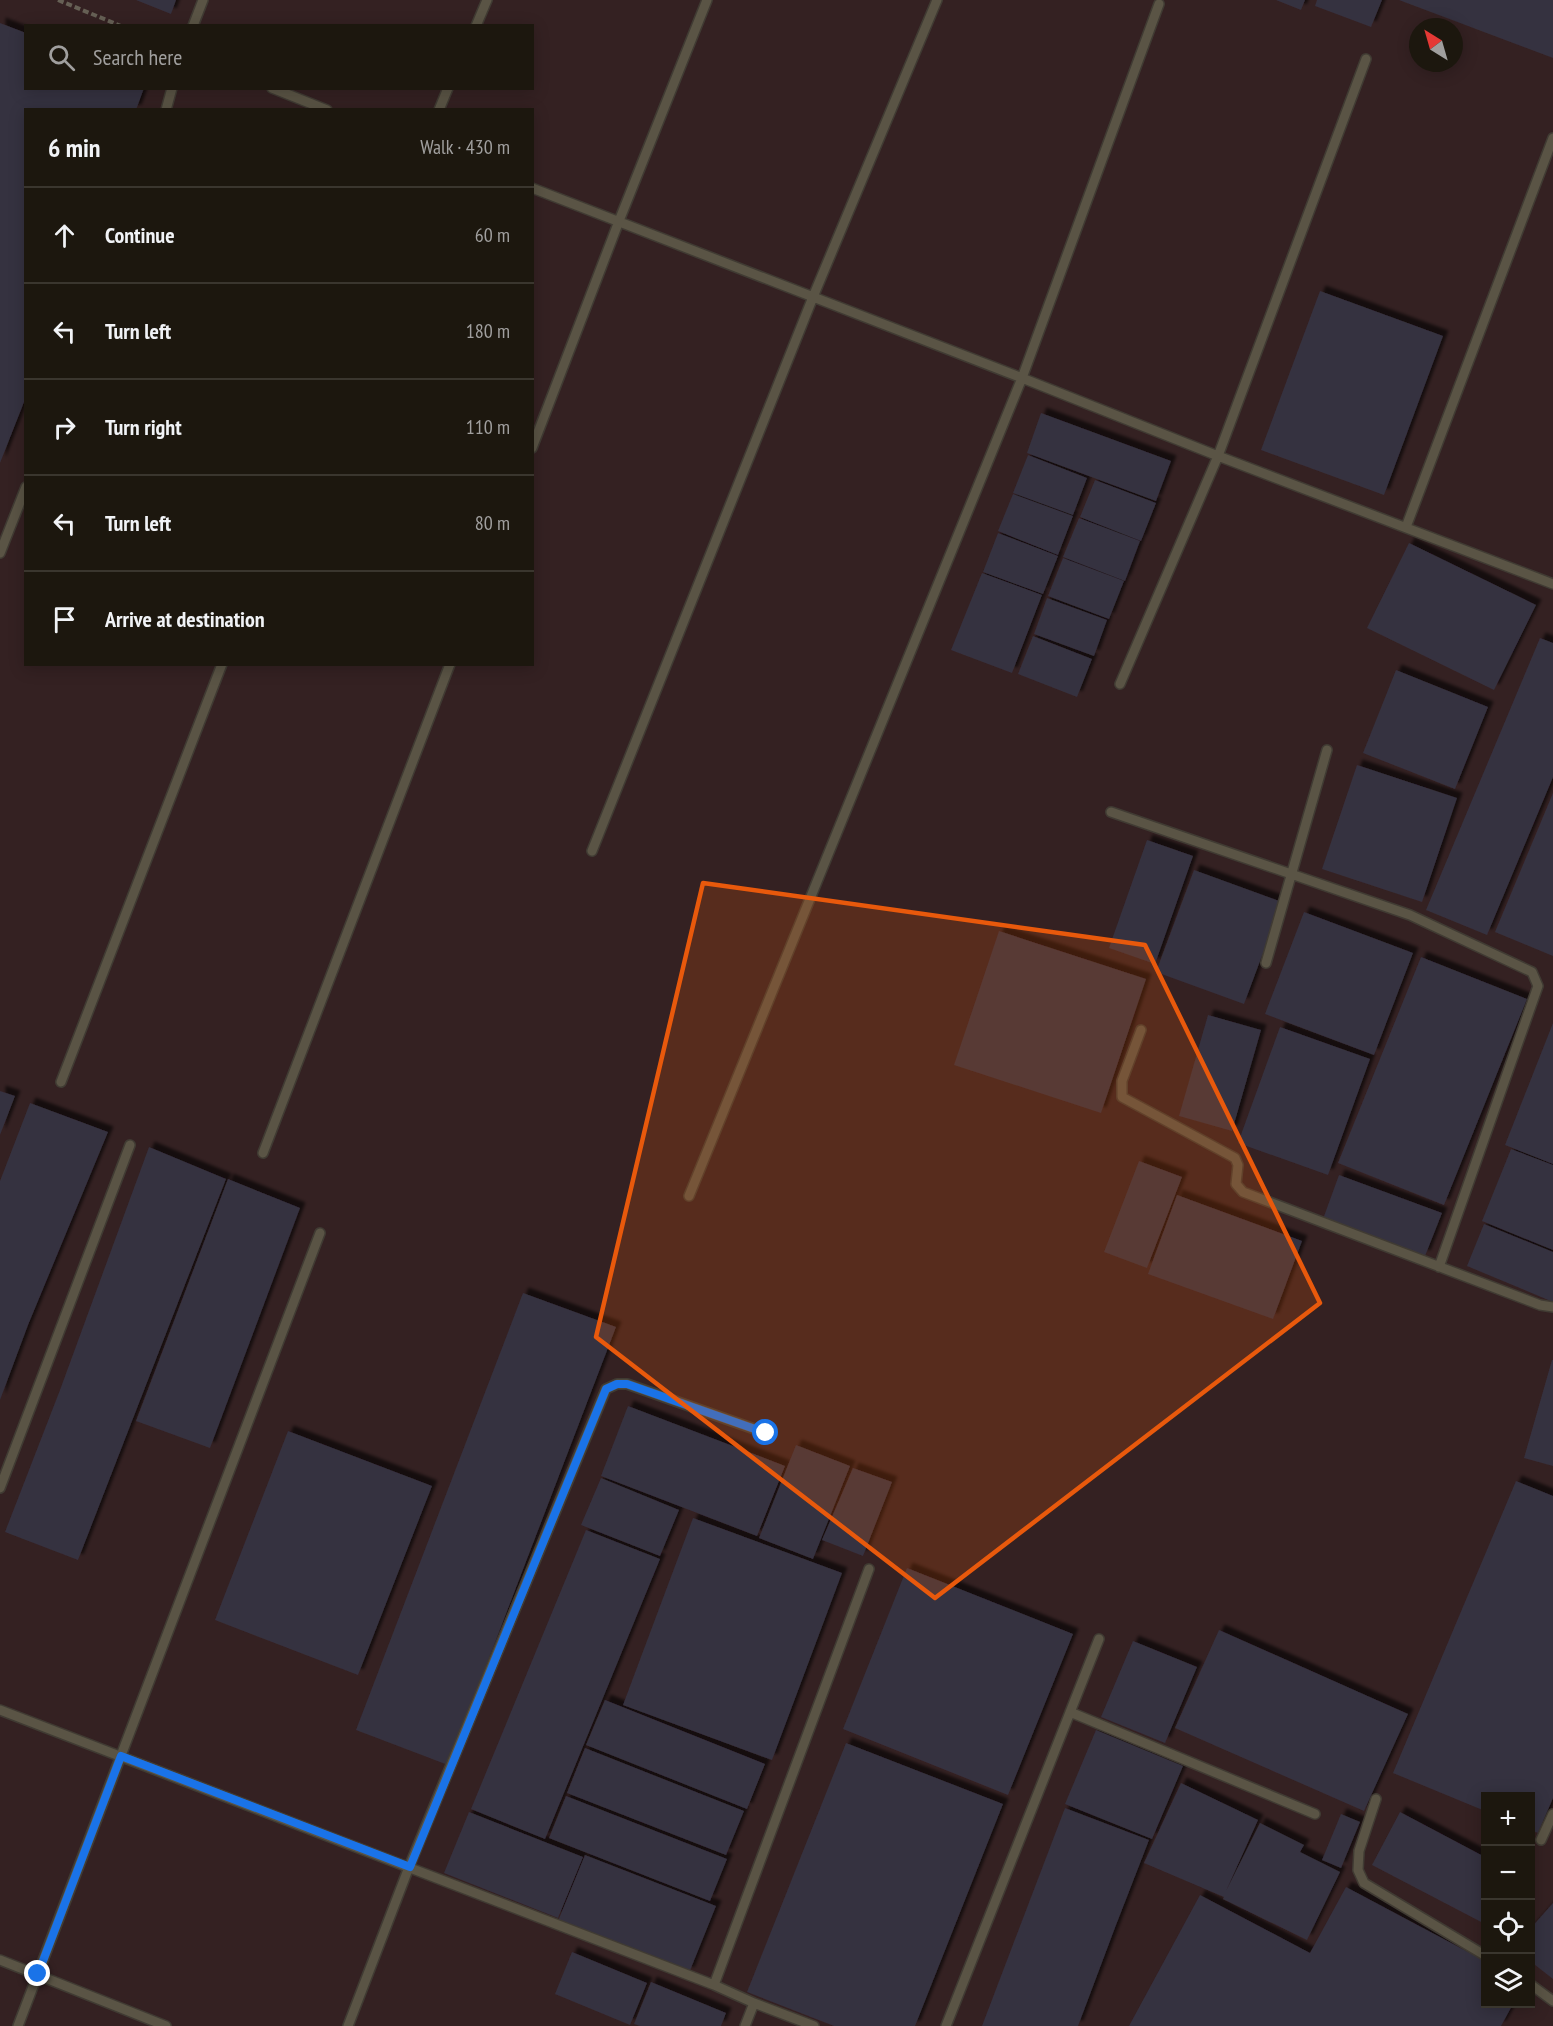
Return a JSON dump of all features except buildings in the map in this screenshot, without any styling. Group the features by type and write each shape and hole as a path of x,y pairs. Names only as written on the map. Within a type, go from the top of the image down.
{"lane":[{"path":"194,24 203,0"},
{"path":"477,24 487,0"},
{"path":"534,442 707,0"},
{"path":"592,851 813,297 937,0"},
{"path":"689,1196 1022,378 1159,4"},
{"path":"1120,684 1218,456 1366,59"},
{"path":"167,108 171,90"},
{"path":"277,90 322,108"},
{"path":"440,108 447,90"},
{"path":"1406,527 1553,138"},
{"path":"534,189 1218,456 1553,584"},
{"path":"0,553 24,492"},
{"path":"61,1082 221,666"},
{"path":"263,1153 449,666"},
{"path":"1266,963 1327,750"},
{"path":"1111,812 1410,915 1532,972 1538,986 1439,1267"},
{"path":"1141,1030 1122,1082 1122,1097 1235,1158 1238,1165 1236,1184 1243,1192 1540,1305 1553,1307"},
{"path":"0,1488 130,1145"},
{"path":"18,2026 320,1233"},
{"path":"348,2026 410,1867 606,1389 617,1384 627,1384 766,1433"},
{"path":"714,1985 869,1569"},
{"path":"946,2026 1099,1638"},
{"path":"0,1710 714,1985 814,2026"},
{"path":"1070,1712 1315,1814"},
{"path":"1376,1799 1359,1851 1358,1870 1365,1883 1482,1954"},
{"path":"1541,1840 1553,1814"},
{"path":"0,1960 166,2026"},
{"path":"1535,1988 1553,2001"},
{"path":"745,2026 754,2003"}],"path":[{"path":"58,0 116,24"}],"highlighted area":[{"path":"703,883 1145,945 1320,1303 935,1598 596,1337"}],"shaded area":[{"path":"0,0 1553,0 1553,2026 0,2026"}],"route":[{"path":"38,1974 121,1756 410,1867 606,1389 617,1384 627,1384 766,1433"}]}
